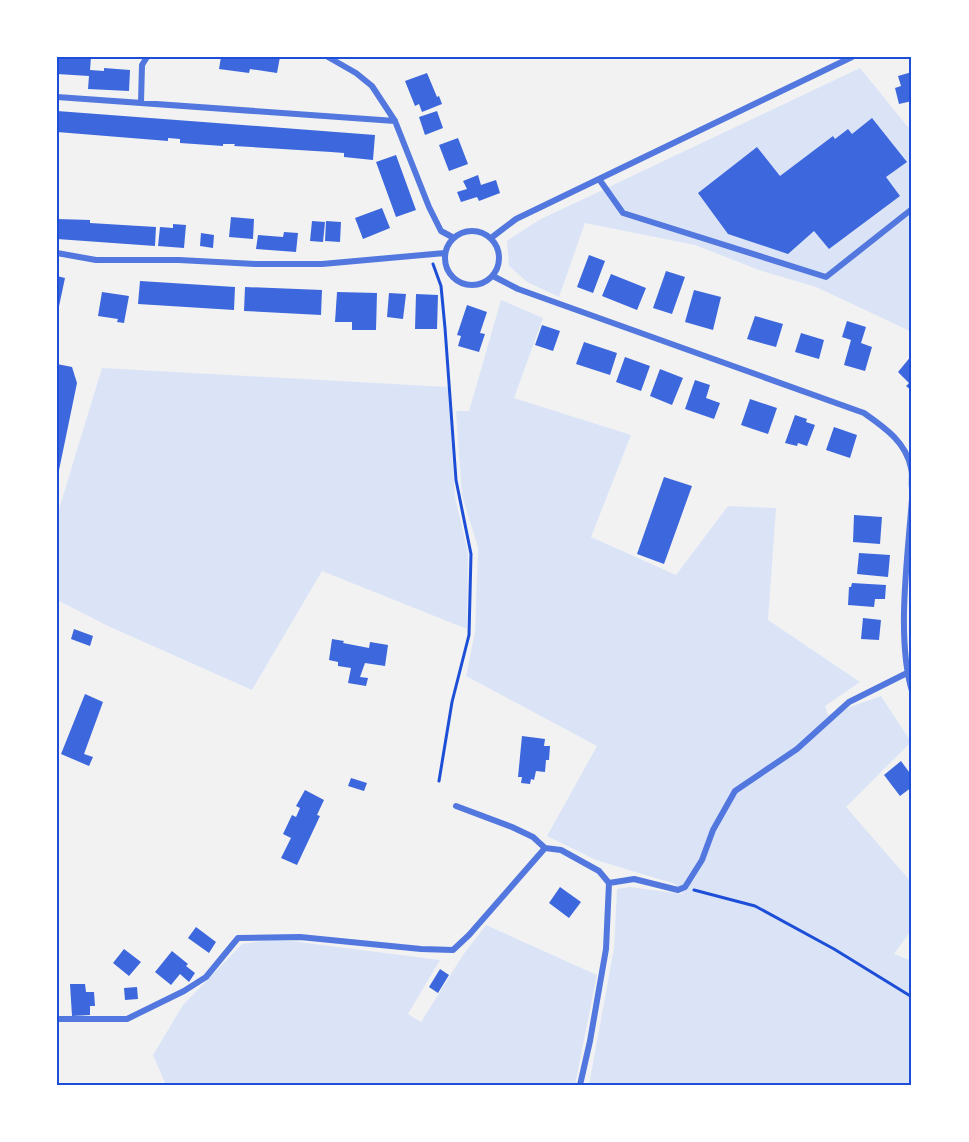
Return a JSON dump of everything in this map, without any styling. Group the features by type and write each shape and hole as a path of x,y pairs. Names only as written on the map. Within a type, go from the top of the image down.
{"street":[{"path":"141,102 142,65 147,57"},
{"path":"328,57 357,73 372,86 395,121 429,207 441,231 454,238"},
{"path":"491,238 516,219 849,58"},
{"path":"57,97 395,121"},
{"path":"599,179 624,213 826,277 912,209"},
{"path":"472,231 482,232 491,238 497,246 499,256 498,267 493,276 475,285 456,280 449,272 446,263 446,253 454,238 472,231"},
{"path":"57,253 96,260 322,264 446,253"},
{"path":"493,276 518,289 864,413 891,432 906,454 912,468 912,488"},
{"path":"912,499 905,617 906,672 912,691"},
{"path":"609,883 634,879 678,890 685,887 702,860 713,830 735,791 797,749 849,702 906,672"},
{"path":"456,806 512,827 532,837 545,848 561,850 599,872 609,883 606,949 580,1085"},
{"path":"57,1019 127,1019 184,991 206,977 238,938 300,937 421,950 453,950 470,935 545,848"}],"path":[{"path":"429,254 441,286 456,480 471,554 469,635 452,702 439,781"},
{"path":"685,887 755,906 834,949 912,997"}],"shaded area":[{"path":"860,68 908,127 912,126 912,332 816,287 759,270 695,245 585,223 559,297 527,282 509,266 507,241 539,220"},
{"path":"501,300 543,318 514,398 631,435 591,537 676,575 728,506 776,508 768,620 860,682 825,706 828,715 881,696 911,742 846,807 912,883 912,929 894,954 912,961 912,1085 589,1085 614,948 617,889 630,887 683,894 675,884 596,860 547,836 597,746 466,676 475,632 478,548 462,495 456,411 469,411"},
{"path":"102,368 448,387 455,497 468,553 467,629 322,571 252,690 108,626 57,600 59,509"},
{"path":"486,925 597,975 575,1085 166,1085 153,1055 183,1005 242,944 275,939 440,960 408,1014 421,1022 463,955"}],"building":[{"path":"57,57 91,57 90,70 104,71 104,68 130,70 129,91 88,89 89,76 57,74"},
{"path":"221,57 280,57 277,73 250,69 249,73 219,69"},
{"path":"912,72 912,101 899,104 895,88 901,86 898,76"},
{"path":"427,73 442,104 422,112 419,104 415,106 405,81"},
{"path":"57,111 375,135 373,160 344,157 344,153 234,146 235,144 223,144 223,146 180,143 180,139 168,138 168,141 57,132"},
{"path":"437,111 443,128 425,135 419,117"},
{"path":"872,118 907,162 886,177 900,196 829,249 814,231 788,254 728,234 698,193 757,147 780,176 833,136 835,139 848,129 852,134"},
{"path":"458,138 468,164 449,171 439,145"},
{"path":"396,155 416,210 396,217 376,162"},
{"path":"478,175 481,185 496,180 500,193 479,201 477,197 461,202 457,192 467,189 463,181"},
{"path":"382,208 390,228 363,239 355,218"},
{"path":"231,217 254,219 253,239 229,237"},
{"path":"57,219 156,227 155,246 57,239"},
{"path":"312,221 325,222 323,242 310,241"},
{"path":"326,221 341,222 340,242 325,241"},
{"path":"173,224 186,225 184,248 158,246 160,227 173,228"},
{"path":"284,232 298,233 296,252 256,249 258,235 283,237"},
{"path":"201,233 214,235 213,248 200,246"},
{"path":"589,255 605,261 593,293 577,287"},
{"path":"666,271 685,277 672,314 653,308"},
{"path":"611,274 646,288 637,310 602,296"},
{"path":"57,276 65,278 58,311 57,311"},
{"path":"140,281 235,287 234,310 138,304"},
{"path":"245,287 322,290 321,315 244,311"},
{"path":"694,290 721,297 713,330 685,322"},
{"path":"102,292 129,296 124,323 117,322 118,319 98,316"},
{"path":"337,292 377,293 376,330 352,330 352,322 335,322"},
{"path":"389,293 406,294 403,319 387,317"},
{"path":"416,294 438,295 437,329 415,329"},
{"path":"467,305 487,312 480,333 485,334 479,352 458,346 461,336 457,335"},
{"path":"755,316 783,324 776,347 747,339"},
{"path":"847,321 866,327 861,343 872,347 865,371 844,365 851,340 842,337"},
{"path":"542,325 560,331 553,351 535,345"},
{"path":"801,333 824,340 819,359 795,352"},
{"path":"584,342 617,353 610,375 576,364"},
{"path":"912,355 912,391 906,386 909,383 898,372"},
{"path":"625,357 650,366 641,391 616,382"},
{"path":"57,364 72,367 77,383 58,475"},
{"path":"660,369 683,378 672,405 650,396"},
{"path":"695,380 710,385 706,398 720,403 714,419 685,409"},
{"path":"750,399 777,408 768,434 741,425"},
{"path":"795,415 815,425 807,446 785,443"},
{"path":"834,427 857,435 850,458 826,450"},
{"path":"664,477 692,486 664,564 637,554"},
{"path":"854,515 882,517 880,544 853,542"},
{"path":"859,553 890,555 888,577 857,574"},
{"path":"852,583 886,585 885,599 875,599 874,607 848,605 849,587"},
{"path":"863,618 881,620 879,640 861,639"},
{"path":"74,629 93,636 90,646 71,639"},
{"path":"332,639 369,648 370,642 388,645 385,666 365,663 360,677 368,678 366,686 348,683 351,668 338,666 338,662 329,660"},
{"path":"85,694 103,702 84,754 93,757 89,766 61,754"},
{"path":"522,736 545,739 544,746 550,746 545,772 536,771 534,780 531,779 530,784 521,783 522,777 518,777"},
{"path":"901,761 912,776 912,787 900,796 884,775"},
{"path":"351,778 367,783 364,791 348,786"},
{"path":"305,790 324,800 317,815 320,816 297,865 281,858 291,838 283,834 292,815 296,817 300,808 296,806"},
{"path":"560,887 581,902 569,918 549,903"},
{"path":"196,927 216,942 209,953 188,938"},
{"path":"124,949 141,962 129,976 113,963"},
{"path":"172,951 195,973 189,982 180,974 171,985 155,972"},
{"path":"440,969 449,975 438,993 429,987"},
{"path":"70,984 85,984 86,992 94,992 95,1006 90,1006 90,1015 72,1016"},
{"path":"137,987 138,999 125,1000 124,988"}]}
